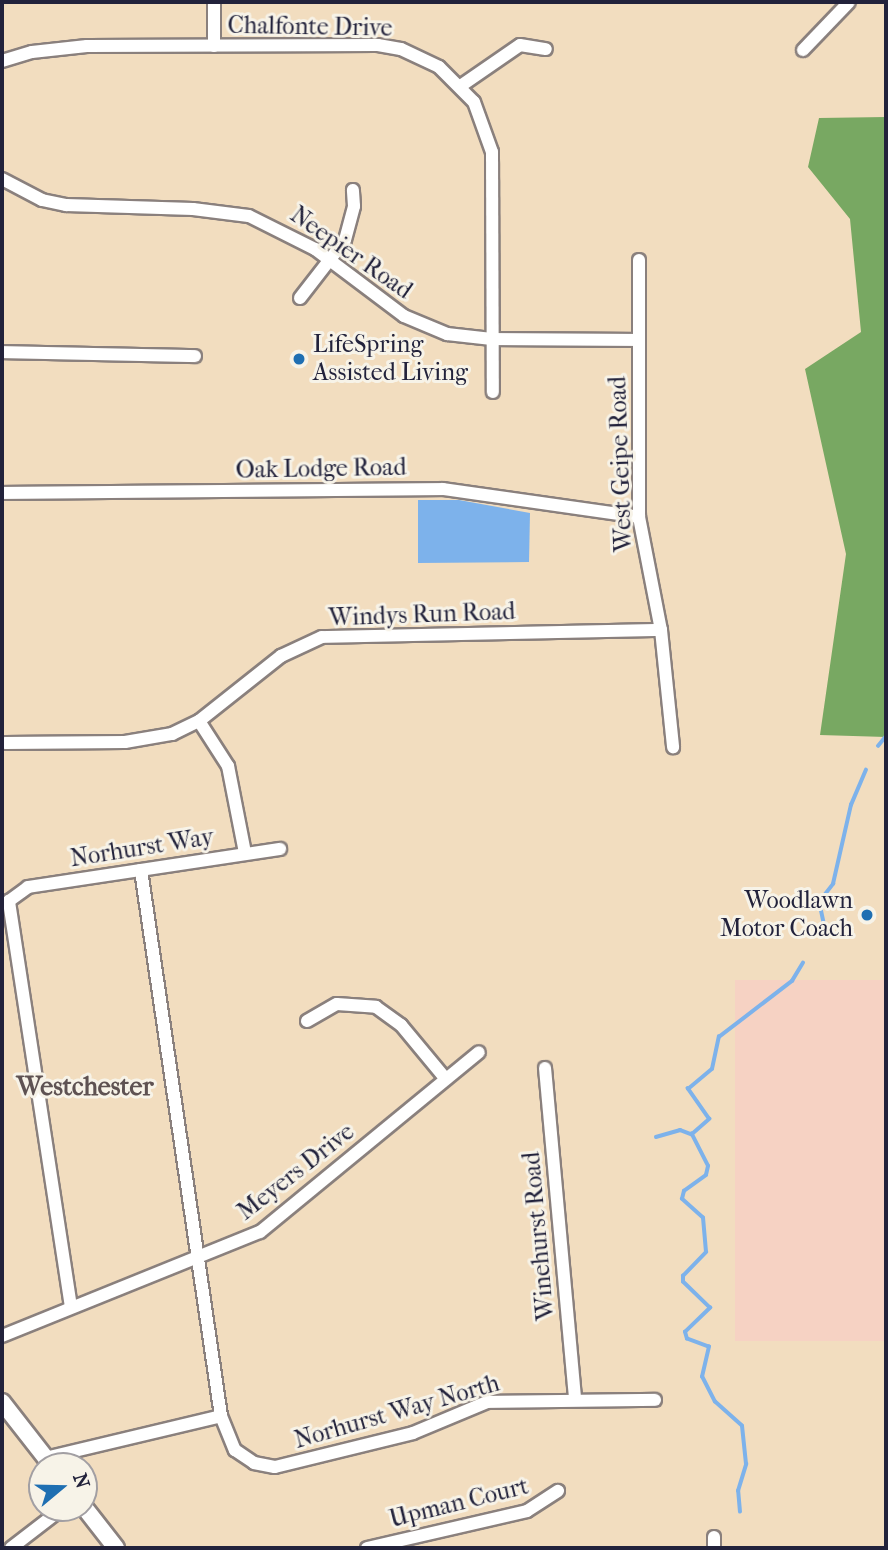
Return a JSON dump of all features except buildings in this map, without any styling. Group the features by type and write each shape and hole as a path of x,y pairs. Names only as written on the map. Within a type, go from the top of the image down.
{"street":[{"path":"214,2 214,46"},
{"path":"803,50 849,2"},
{"name":"Chalfonte Drive","path":"2,61 60,48 214,46 378,45 421,56 462,85 483,120 492,152 493,392"},
{"path":"462,85 520,45 546,48"},
{"name":"Neepier Road","path":"2,179 31,196 66,205 193,209 249,216 294,235 424,327 492,340 638,340"},
{"path":"300,298 331,261 351,222 353,190"},
{"name":"West Geipe Road","path":"639,260 639,517 661,630 673,747"},
{"path":"2,352 195,356"},
{"name":"Oak Lodge Road","path":"2,493 443,489 639,517"},
{"name":"Windys Run Road","path":"5,743 143,741 199,721 281,656 322,637 661,630"},
{"path":"199,721 228,766 245,853"},
{"name":"Norhurst Way","path":"71,1307 8,909 12,894 28,887 280,849"},
{"path":"141,870 198,1257"},
{"path":"307,1021 337,1004 376,1007 401,1025 445,1078"},
{"name":"Meyers Drive","path":"2,1336 268,1226 479,1052"},
{"name":"Winehurst Road","path":"545,1069 575,1399"},
{"name":"Norhurst Way North","path":"198,1257 221,1416 235,1450 254,1463 275,1467 413,1433 488,1402 655,1400"},
{"path":"2,1402 40,1452"},
{"path":"86,1452 221,1416"},
{"name":"Upman Court","path":"367,1548 527,1511 558,1491"},
{"path":"11,1548 45,1522"},
{"path":"96,1522 116,1548"}],"shaded area":[{"path":"735,980 886,980 886,1341 735,1341"}],"green space":[{"path":"886,117 886,737 820,735 846,554 805,369 861,332 850,219 808,167 819,118"}],"water":[{"path":"418,500 459,500 530,513 529,562 418,563"}],"waterway":[{"path":"878,746 886,736"},
{"path":"824,925 819,902 833,884 851,805 866,770"},
{"path":"740,1512 738,1491 746,1464 742,1426 715,1402 702,1377 709,1347 687,1339 685,1332 710,1308 683,1282 683,1276 706,1252 703,1218 682,1199 684,1191 706,1175 708,1166 692,1134 709,1119 688,1089 712,1069 719,1037 792,981 803,963"},
{"path":"656,1137 680,1130 691,1134"}],"place":[{"name":"LifeSpring Assisted Living","path":"299,359"},
{"name":"Woodlawn Motor Coach","path":"867,915"}],"district":[{"name":"Westchester","path":"85,1087"}]}
